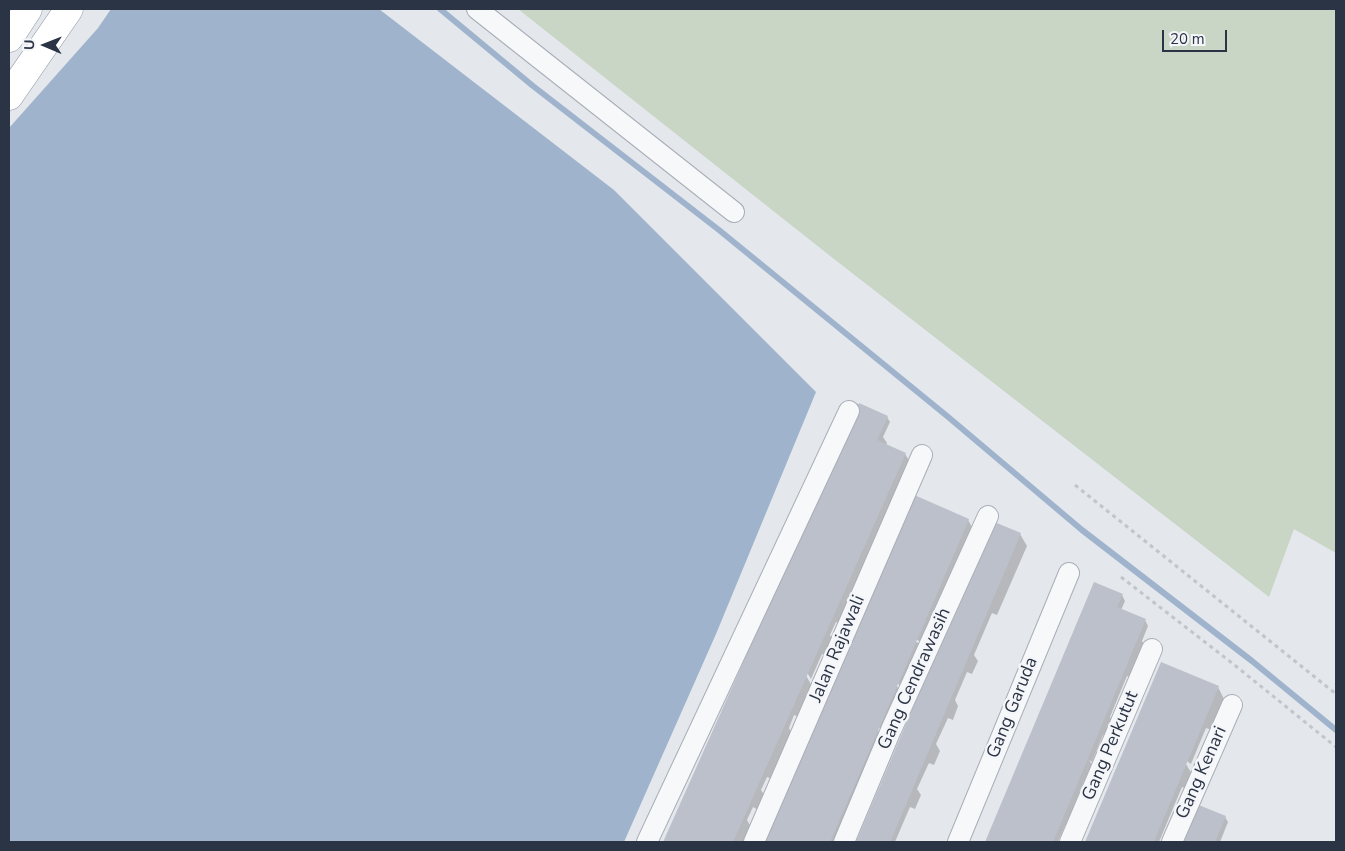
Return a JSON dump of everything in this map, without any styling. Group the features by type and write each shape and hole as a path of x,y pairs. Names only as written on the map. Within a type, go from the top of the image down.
{"highway":[{"path":"9,38 28,9"},
{"path":"9,96 69,9"}],"street":[{"path":"477,9 734,212"},
{"path":"647,842 849,411"},
{"name":"Jalan Rajawali","path":"754,842 922,455"},
{"name":"Gang Cendrawasih","path":"844,842 891,730 988,516"},
{"name":"Gang Garuda","path":"958,842 1069,573"},
{"name":"Gang Perkutut","path":"1070,842 1152,649"},
{"name":"Gang Kenari","path":"1172,842 1232,704"}],"path":[{"path":"1075,485 1336,694"},
{"path":"1121,577 1336,747"}],"green space":[{"path":"518,9 1336,9 1336,553 1294,529 1269,597 834,259"}],"water":[{"path":"111,9 379,9 614,190 816,392 716,634 624,842 9,842 9,128 98,28"}],"building":[{"path":"859,403 888,416 877,440 906,453 733,842 663,842"},
{"path":"912,494 969,519 830,842 762,842"},
{"path":"992,521 1021,533 890,842 856,842"},
{"path":"1094,582 1123,594 1117,607 1146,619 1053,842 985,842"},
{"path":"1161,662 1219,686 1154,842 1085,842"},
{"path":"1196,804 1226,816 1215,842 1181,842"}],"waterway":[{"path":"440,9 533,86 719,230 947,416 1082,530 1252,661 1336,730"}]}
